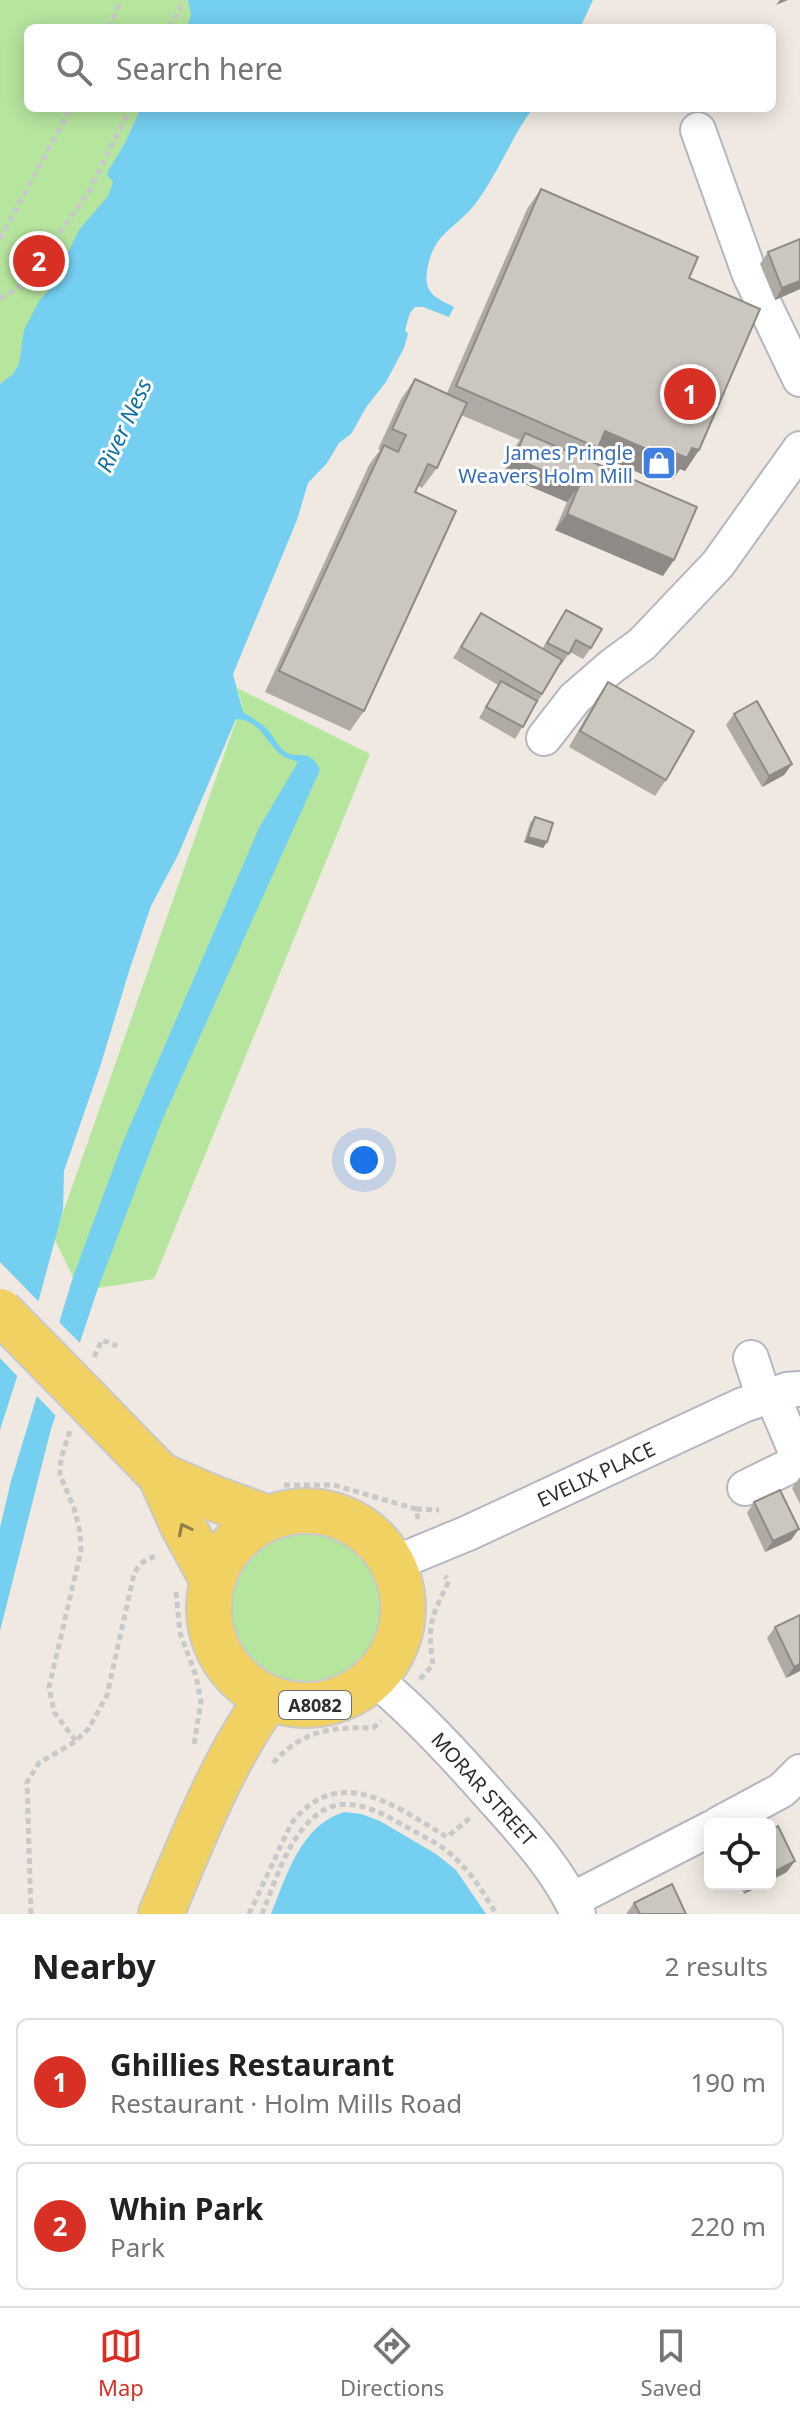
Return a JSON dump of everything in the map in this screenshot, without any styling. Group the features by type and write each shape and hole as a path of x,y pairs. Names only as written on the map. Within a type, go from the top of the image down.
{"main road":[{"name":"A8082","path":"0,1311 160,1475 183,1526 194,1582 209,1609 213,1637 225,1663 244,1684 268,1698 296,1705 324,1704 351,1695 388,1690 392,1653 402,1624 402,1594 408,1558 376,1541 353,1523 326,1513 296,1511 272,1502 213,1498 160,1475"},
{"name":"A8082","path":"194,1582 225,1555 272,1502"},
{"name":"A8082","path":"161,1914 216,1789 247,1727 268,1698"}],"street":[{"path":"698,130 750,275 800,379"},
{"path":"544,738 575,698 642,644 718,564 800,449"},
{"path":"745,1488 800,1461 779,1394 751,1358"},
{"name":"EVELIX PLACE","path":"408,1558 743,1405 779,1394"},
{"name":"MORAR STREET","path":"388,1690 448,1746 537,1847 575,1907"},
{"path":"730,1818 782,1790 800,1772"},
{"path":"575,1907 704,1832"}],"path":[{"path":"111,24 121,0"},
{"path":"172,24 184,0"},
{"path":"0,239 69,112"},
{"path":"0,299 23,284 88,193 128,112"},
{"path":"76,1741 54,1712 49,1687 81,1551 74,1508 60,1475 61,1458 85,1397 102,1340 117,1346"},
{"path":"266,1772 290,1746 326,1729 373,1728 388,1690 433,1665 428,1634 432,1615 449,1581 408,1558 416,1509 334,1485 272,1502"},
{"path":"31,1914 27,1782 39,1763 76,1741 89,1728 107,1695 138,1566 145,1559 167,1554"},
{"path":"190,1755 201,1702 196,1676 180,1633 194,1582"},
{"path":"249,1914 291,1824 299,1813 323,1797 353,1792 377,1798 447,1837 493,1797"},
{"path":"262,1914 291,1846 304,1826 329,1807 354,1804 382,1813 445,1849 476,1881 496,1914"}],"green space":[{"path":"0,0 213,0 201,24 24,24 24,112 156,112 0,413"},
{"path":"237,688 370,754 154,1279 98,1288 73,1277 54,1238 242,704"},
{"path":"308,1530 338,1536 363,1553 380,1578 386,1608 380,1638 363,1663 338,1680 308,1686 278,1680 253,1663 236,1638 230,1608 236,1578 253,1553 278,1536"}],"water":[{"path":"188,0 593,0 582,24 188,24 191,14"},
{"name":"River Ness","path":"139,112 530,112 481,196 437,242 432,252 427,284 441,301 454,307 449,317 423,307 415,307 410,313 404,348 386,382 351,434 339,443 327,463 308,483 297,520 233,674 243,712 266,728 284,751 312,758 320,770 161,1123 98,1288 51,1429 0,1631 0,1528 11,1481 73,1277 123,1142 259,828 298,762 280,754 250,723 236,719 178,855 151,906 64,1171 63,1210 24,1355 0,1430 0,384 13,374 19,364 24,330 39,301 50,289 79,230 108,196 113,182 107,175 108,171"},
{"path":"344,1812 380,1821 436,1854 456,1870 486,1914 271,1914 290,1868 306,1840 316,1828"}],"pier":[{"path":"0,1262 41,1304 20,1379 0,1358"},
{"path":"56,1319 82,1345 58,1418 34,1393"}],"building":[{"path":"541,189 698,257 689,278 760,309 699,450 692,448 687,458 661,447 658,454 605,431 598,448 456,386"},
{"path":"800,239 800,281 782,288 768,252"},
{"path":"415,379 467,403 437,468 428,464 415,492 456,511 364,711 279,671 384,445 398,452 406,435 392,429"},
{"path":"525,433 697,507 674,560 567,514 579,486 514,458"},
{"path":"566,610 602,629 591,648 576,640 569,654 547,643"},
{"path":"481,613 562,660 542,694 461,647"},
{"path":"501,681 537,701 523,727 486,707"},
{"path":"608,682 694,731 666,780 580,731"},
{"path":"757,701 792,764 769,776 734,714"},
{"path":"535,817 553,823 547,842 528,837"},
{"path":"780,1490 799,1529 773,1541 754,1502"},
{"path":"800,1615 800,1664 794,1667 775,1627"},
{"path":"776,1827 795,1861 776,1871"},
{"path":"672,1884 686,1914 640,1914 634,1903"}],"place":[{"name":"Whin Park","path":"39,261"},
{"name":"Ghillies Restaurant","path":"690,394"},
{"name":"James Pringle Weavers Holm Mill","path":"659,463"}]}
